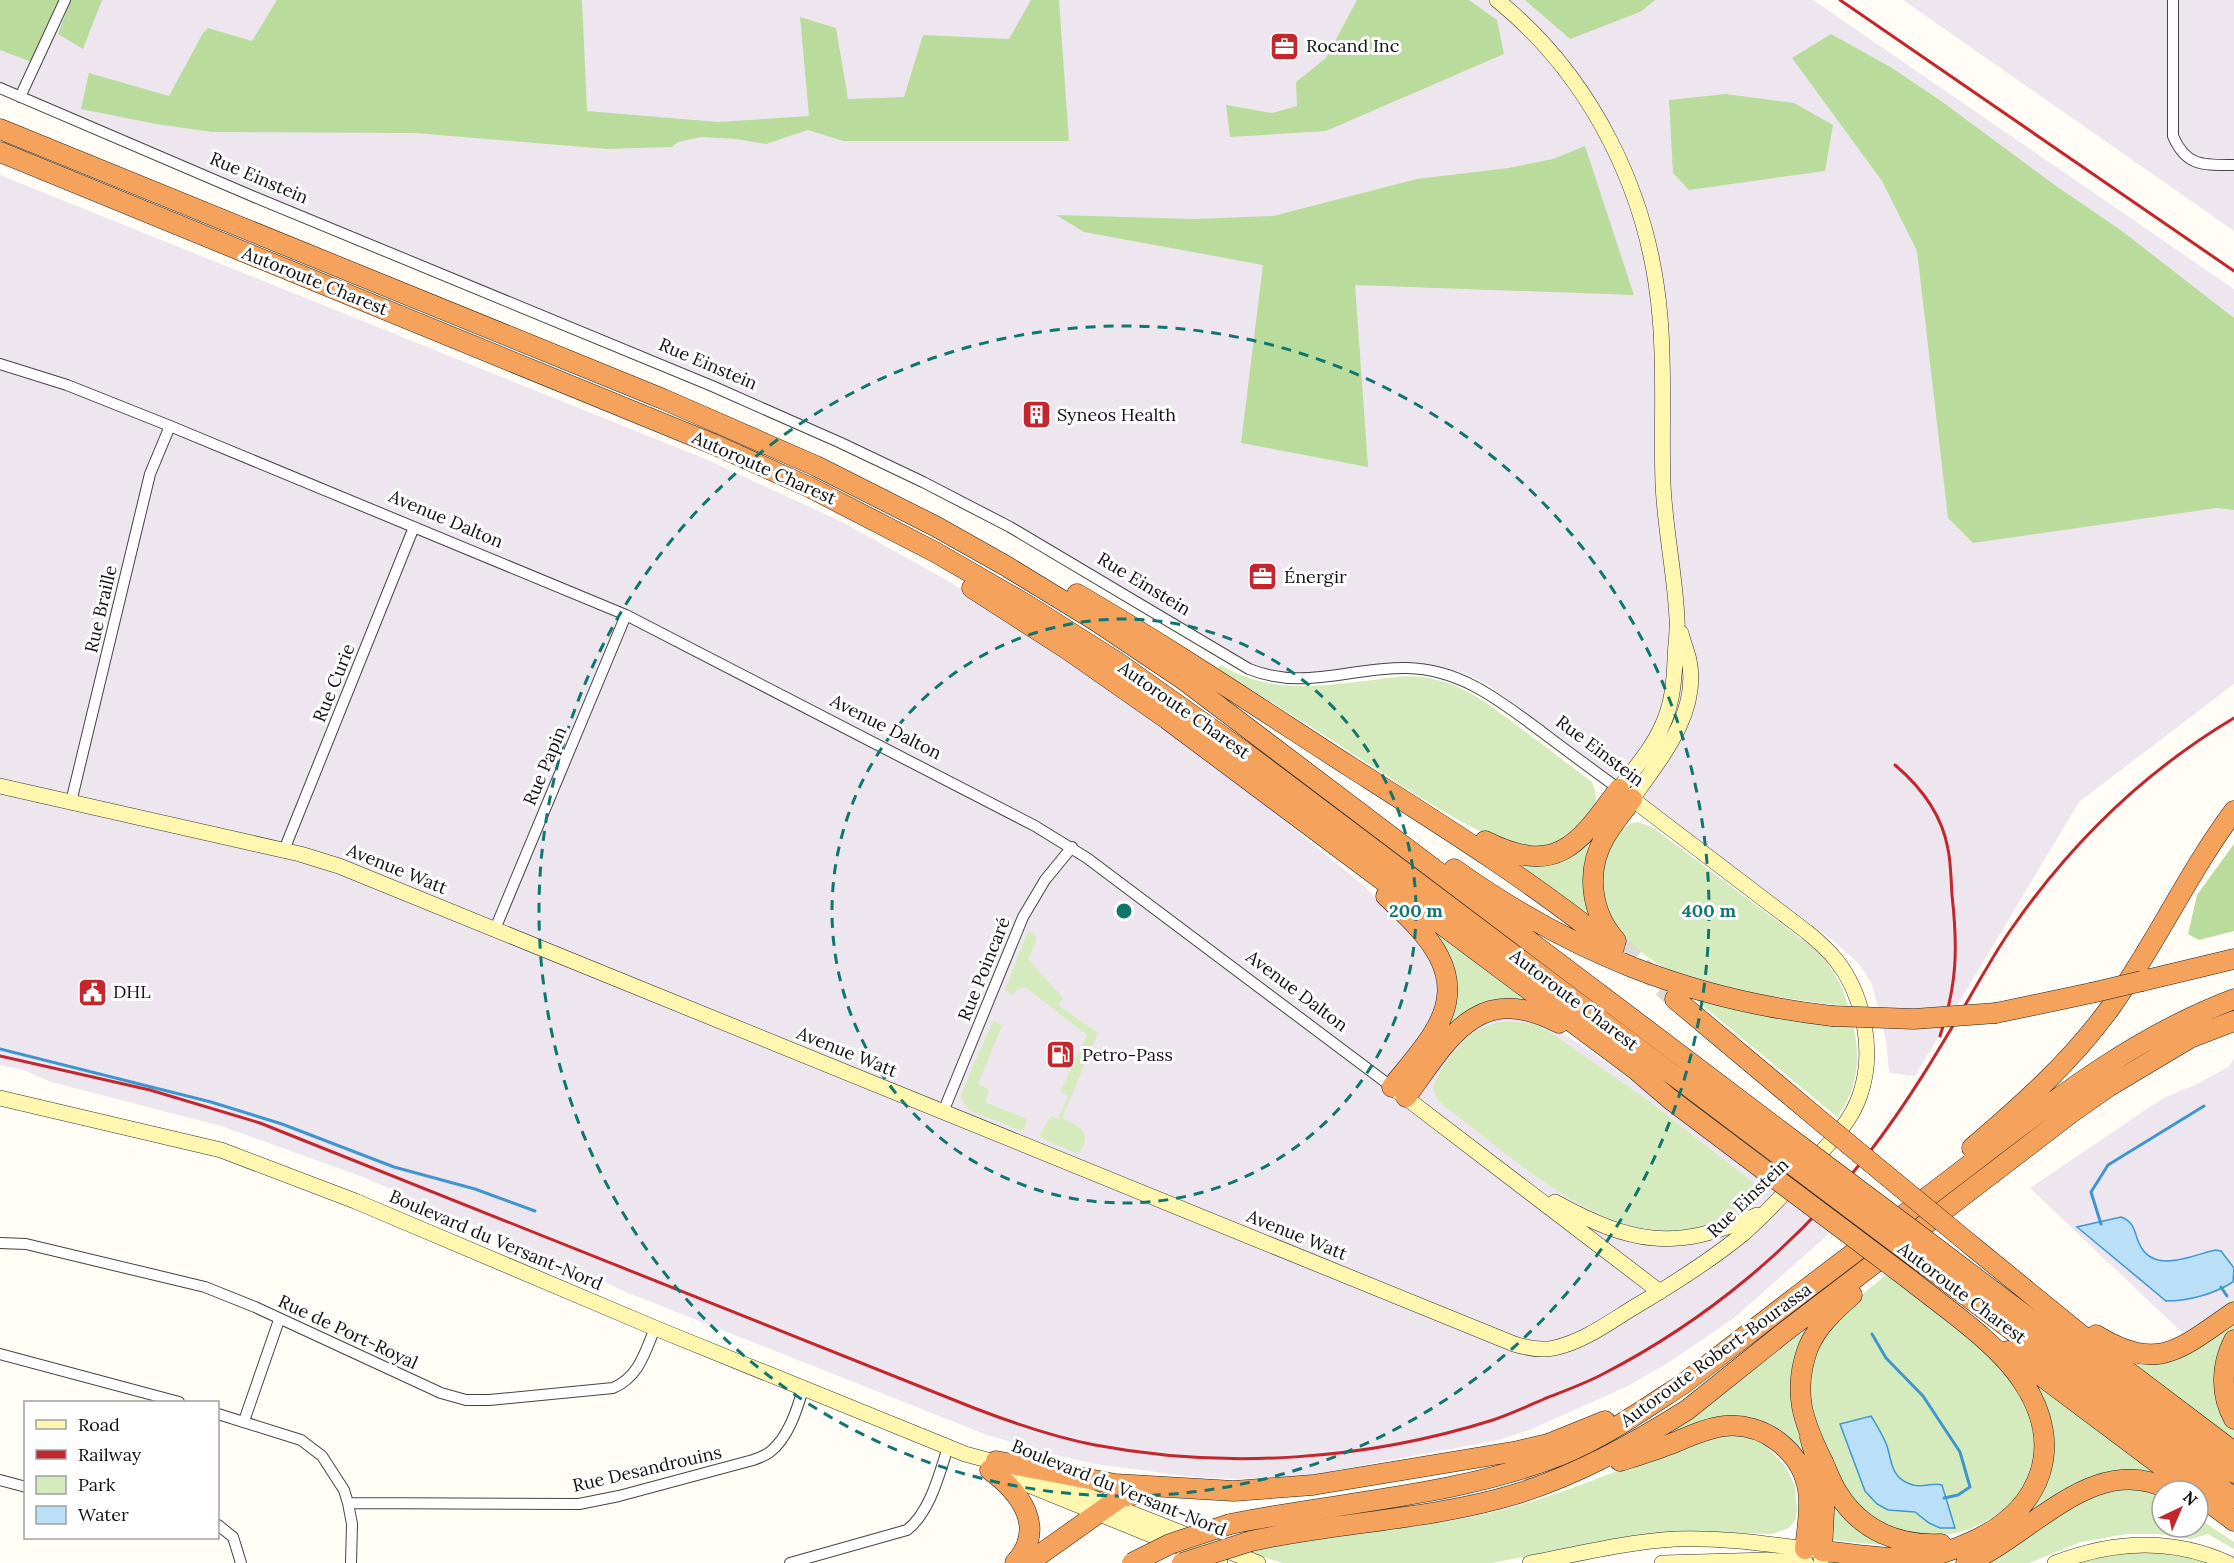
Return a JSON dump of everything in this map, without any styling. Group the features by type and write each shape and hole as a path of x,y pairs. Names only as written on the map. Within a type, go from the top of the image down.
{"highway":[{"path":"0,124 47,147"},
{"name":"Autoroute Charest","path":"0,129 711,419 816,466 910,513 1044,589 1184,681 2234,1473"},
{"name":"Autoroute Charest","path":"0,152 688,433 810,487 935,552 1004,592 1080,638 1154,687 1247,754 2234,1498"},
{"path":"0,165 114,199"},
{"path":"810,487 882,536 956,578 1067,649 1167,718 1635,1069 1670,1099"},
{"path":"910,513 988,544 1164,647 1529,883 1617,947 1597,910 1593,877 1597,855 1625,794"},
{"path":"1184,681 1244,717 1482,889 1553,932 1608,959 1684,987 1757,1005 1832,1016 1914,1019 1996,1012 2091,993 2234,959"},
{"path":"1384,788 1495,846 1530,857 1552,854 1573,844 1625,794"},
{"path":"1264,790 1398,907 1430,939 1441,957 1448,985 1442,1017 1399,1092"},
{"path":"1847,1258 2026,1101 2059,1069 2111,1006 2211,842 2234,811"},
{"path":"1675,999 2009,1277 2129,1373 2234,1452"},
{"name":"Autoroute Robert-Bourassa","path":"1132,1563 1170,1544 1230,1524 1288,1512 1443,1487 1523,1467 1560,1455 1623,1424 1683,1384 2035,1114 2107,1064 2150,1038 2196,1014 2234,999"},
{"path":"1399,1092 1463,1024 1479,1015 1505,1009 1534,1011 1563,1025 1670,1099 2178,1479"},
{"name":"Autoroute Robert-Bourassa","path":"1182,1563 1251,1541 1438,1511 1518,1493 1579,1470 1635,1443 1687,1410 2040,1136 2108,1087 2190,1038 2232,1023"},
{"path":"1810,1559 1825,1491 1802,1413 1800,1387 1806,1353 1816,1332 1842,1304 1956,1201"},
{"path":"2009,1277 2108,1342 2137,1354 2157,1355 2173,1352 2233,1312"},
{"path":"1810,1559 1913,1558 1945,1552 2006,1523 2025,1504 2033,1491 2043,1465 2045,1446 2042,1425 2035,1402 2024,1382 1993,1348 1909,1279"},
{"path":"2234,1340 2227,1356 2223,1383 2226,1401 2234,1419"},
{"path":"993,1465 1114,1484 1208,1490 1234,1491 1313,1485 1548,1444 1641,1405 1683,1384"},
{"path":"1518,1493 1569,1479 1715,1428 1744,1427 1763,1433 1780,1443 1802,1468 1809,1501 1810,1559"},
{"path":"1810,1437 1843,1501 1870,1527 1894,1539 1913,1544 1944,1544 1974,1540"},
{"path":"993,1465 1013,1490 1028,1515 1028,1539 1024,1551 1015,1563"},
{"path":"1966,1563 1986,1554 2074,1495 2097,1484 2113,1480 2140,1480 2150,1483"},
{"path":"1028,1563 1121,1497 1130,1494 1208,1490"},
{"path":"2210,1503 2234,1521"},
{"path":"2210,1516 2234,1533"}],"street":[{"path":"20,97 65,0"},
{"path":"1497,0 1530,30 1553,56 1591,107 1612,144 1639,207 1650,246 1661,319 1663,483 1677,621 1674,682 1667,715 1625,794"},
{"path":"2173,0 2173,136 2180,152 2192,160 2203,164 2234,165"},
{"name":"Rue Einstein","path":"0,88 252,196 712,386 851,447 1010,527 1249,669 1269,676 1292,679 1325,678 1408,668 1434,671 1458,678 1493,696 1815,939 1843,969 1856,997 1866,1037 1867,1055 1863,1085 1857,1104 1848,1120 1768,1210 1711,1258 1660,1292"},
{"name":"Avenue Dalton","path":"0,364 67,385 170,426 626,615 1028,822 1072,847 1399,1092 1660,1292"},
{"name":"Rue Braille","path":"71,802 150,474 170,426"},
{"name":"Rue Curie","path":"284,850 414,527"},
{"name":"Rue Papin","path":"495,929 626,615"},
{"name":"Avenue Watt","path":"0,786 284,850 348,870 1523,1347 1547,1349 1570,1342 1596,1331 1660,1292"},
{"name":"Rue Poincaré","path":"944,1112 1023,917 1045,880 1072,847"},
{"name":"Boulevard du Versant-Nord","path":"0,1098 221,1150 355,1201 655,1328 948,1448 1104,1509 1258,1563"},
{"path":"1512,1179 1596,1224 1638,1236 1666,1239 1697,1236 1724,1229 1768,1210"},
{"name":"Rue de Port-Royal","path":"0,1244 26,1244 205,1287 255,1307 441,1393 466,1400 489,1400 613,1388 626,1383 635,1372 655,1328"},
{"path":"244,1421 279,1320"},
{"path":"0,1354 174,1401"},
{"name":"Rue Desandrouins","path":"348,1503 579,1504 619,1496 753,1460 771,1452 782,1439 804,1389"},
{"path":"219,1414 301,1440 322,1456 344,1490 348,1503 352,1524 351,1563"},
{"path":"790,1563 907,1530 919,1519 925,1508 948,1448"},
{"path":"0,1480 24,1486"},
{"name":"Boulevard du Versant-Nord","path":"1104,1509 1220,1563"},
{"path":"219,1526 232,1537 241,1563"},
{"path":"1530,1563 1632,1544 1676,1539 1731,1540 1810,1559"},
{"path":"2055,1563 2115,1546 2151,1544 2185,1548 2228,1563"},
{"path":"1662,1563 1810,1559"},
{"path":"1720,1560 1736,1563"}],"shaded area":[{"path":"0,0 1813,0 2234,289 2234,684 2079,802 1915,1076 1889,1073 1886,1041 1872,984 1859,964 1831,939 1487,684 1464,673 1421,664 1299,676 1260,668 1233,655 1038,538 798,419 0,84"},
{"path":"1903,0 2234,0 2234,231"},
{"path":"0,175 708,460 840,521 952,583 1141,711 1270,809 1363,885 1417,937 1473,1025 1511,1014 1550,1026 1592,1052 1830,1233 1734,1318 1668,1363 1628,1386 1532,1429 1499,1440 1305,1476 1232,1479 1194,1477 1095,1464 987,1435 626,1292 546,1255 363,1177 221,1126 51,1082 23,1070 0,1065"},
{"path":"2234,1059 2234,1382 2030,1188 2154,1104 2228,1067"}],"green space":[{"path":"0,0 62,0 34,63 0,50"},
{"path":"71,0 102,0 83,49 58,34"},
{"path":"277,0 582,0 587,111 718,122 809,116 800,17 836,28 848,99 904,97 923,35 1009,39 1031,0 1059,0 1069,141 843,141 808,130 766,144 737,139 701,137 678,142 672,147 607,149 415,133 212,132 156,124 81,109 89,73 169,96 203,33 208,28 252,41"},
{"path":"1357,0 1469,0 1497,20 1504,54 1326,131 1230,137 1226,105 1272,113 1297,106 1296,82 1326,58"},
{"path":"1525,0 1655,0 1640,12 1570,39"},
{"path":"1831,34 1892,68 1941,101 2056,186 2122,231 2234,318 2234,510 2217,508 1973,543 1948,518 1917,251 1882,181 1792,58"},
{"path":"1726,94 1794,103 1833,125 1825,171 1689,190 1673,173 1669,100"},
{"path":"1585,146 1634,295 1355,285 1368,467 1241,443 1263,265 1084,232 1056,215 1194,219 1273,216 1417,179 1508,168 1553,159"},
{"path":"1220,665 1240,675 1277,685 1314,686 1404,676 1426,677 1446,682 1491,706 1592,782 1596,801 1589,814 1561,841 1549,847 1537,849 1517,846 1470,826 1419,797 1217,669"},
{"path":"1638,822 1652,827 1812,947 1834,974 1848,1006 1760,994 1686,977 1664,968 1640,951 1614,922 1606,907 1601,885 1608,848 1620,831"},
{"path":"1590,836 1594,840 1591,912 1587,915 1520,866 1522,861"},
{"path":"2234,844 2234,931 2199,940 2188,934 2197,895"},
{"path":"1433,927 1533,1002 1441,1040 1446,1024 1430,931"},
{"path":"1028,931 1037,938 1028,959 1063,998 1058,1005 1098,1033 1062,1118 1079,1127 1085,1135 1083,1146 1078,1154 1041,1138 1040,1134 1051,1116 1058,1119 1068,1096 1060,1092 1087,1035 1025,987 1016,990 1013,996 1005,990"},
{"path":"1691,996 1853,1024 1857,1049 1856,1073 1849,1096 1837,1117"},
{"path":"994,1020 1002,1026 978,1084 989,1090 985,1102 1027,1119 1024,1130 1021,1131 969,1110 962,1100 962,1093 972,1068"},
{"path":"1499,1022 1530,1024 1547,1030 1650,1102 1768,1194 1741,1212 1712,1225 1674,1231 1638,1227 1602,1216 1568,1198 1445,1107 1435,1093 1434,1087 1439,1074 1462,1043 1476,1031"},
{"path":"1887,1274 1982,1347 2014,1382 2027,1403 2037,1441 2029,1481 2002,1511 1983,1523 1939,1536 1917,1535 1896,1530 1876,1520 1858,1505 1836,1470 1813,1405 1810,1381 1813,1360 1832,1324","holes":["1840,1424 1887,1446 1893,1467 1901,1480 1915,1485 1937,1483 1929,1523 1915,1512 1888,1510 1848,1445"]},
{"path":"2234,1317 2234,1329 2227,1338 2222,1408 2234,1429 2234,1443 2127,1362"},
{"path":"1805,1331 1809,1335 1804,1341 1817,1473 1782,1436 1677,1433 1675,1429"},
{"path":"2037,1381 2168,1479 2149,1476 2018,1521 2038,1499 2051,1472 2052,1452 2049,1435 2034,1385"},
{"path":"1730,1435 1754,1439 1765,1445 1786,1467 1795,1486 1797,1510 1796,1519 1789,1528 1772,1534 1703,1532 1642,1535 1491,1563 1283,1563 1249,1553 1250,1550 1279,1544 1456,1520 1514,1507 1570,1489 1709,1436"},
{"path":"2133,1488 2150,1493 2150,1534 2126,1534 2081,1542 2029,1563 1988,1563 2075,1505 2112,1489"},
{"path":"1836,1502 1880,1540 1879,1545 1831,1540 1832,1503"},
{"path":"2210,1526 2234,1542 2234,1549 2210,1535"},
{"path":"2153,1551 2182,1555 2210,1563 2077,1563 2118,1553"}],"water":[{"path":"2121,1217 2132,1225 2143,1250 2150,1257 2170,1261 2215,1250 2221,1251 2234,1268 2233,1282 2201,1296 2166,1301 2077,1227"},
{"path":"1871,1416 1884,1438 1893,1468 1899,1477 1914,1485 1942,1485 1955,1528 1940,1528 1915,1512 1888,1510 1877,1504 1865,1491 1840,1424"}],"waterway":[{"path":"0,1049 211,1102 282,1124 394,1167 475,1189 535,1211"},
{"path":"2101,1224 2091,1192 2108,1165 2204,1106"},
{"path":"2221,1287 2227,1296"},
{"path":"1872,1334 1886,1358 1923,1396 1960,1452 1970,1487 1958,1495 1944,1498"}],"tunnel":[{"path":"1620,945 1675,999"}],"railway":[{"path":"1840,0 2234,271"},
{"path":"0,1056 150,1090 260,1123 974,1408 1049,1434 1079,1442 1145,1453 1195,1457 1245,1459 1346,1452 1445,1434 1513,1413 1581,1384 1641,1353 1678,1330 1748,1278 1811,1219 1868,1154 1922,1076 2006,936 2059,867 2085,838 2140,785 2170,761 2234,718"},
{"path":"1895,765 1929,802 1941,825 1949,855 1955,933 1955,967 1950,1000 1940,1036"}],"place":[{"name":"Rocand Inc","path":"1285,46"},
{"name":"Syneos Health","path":"1036,415"},
{"name":"Énergir","path":"1263,577"},
{"name":"DHL","path":"92,992"},
{"name":"Petro-Pass","path":"1061,1055"}]}
